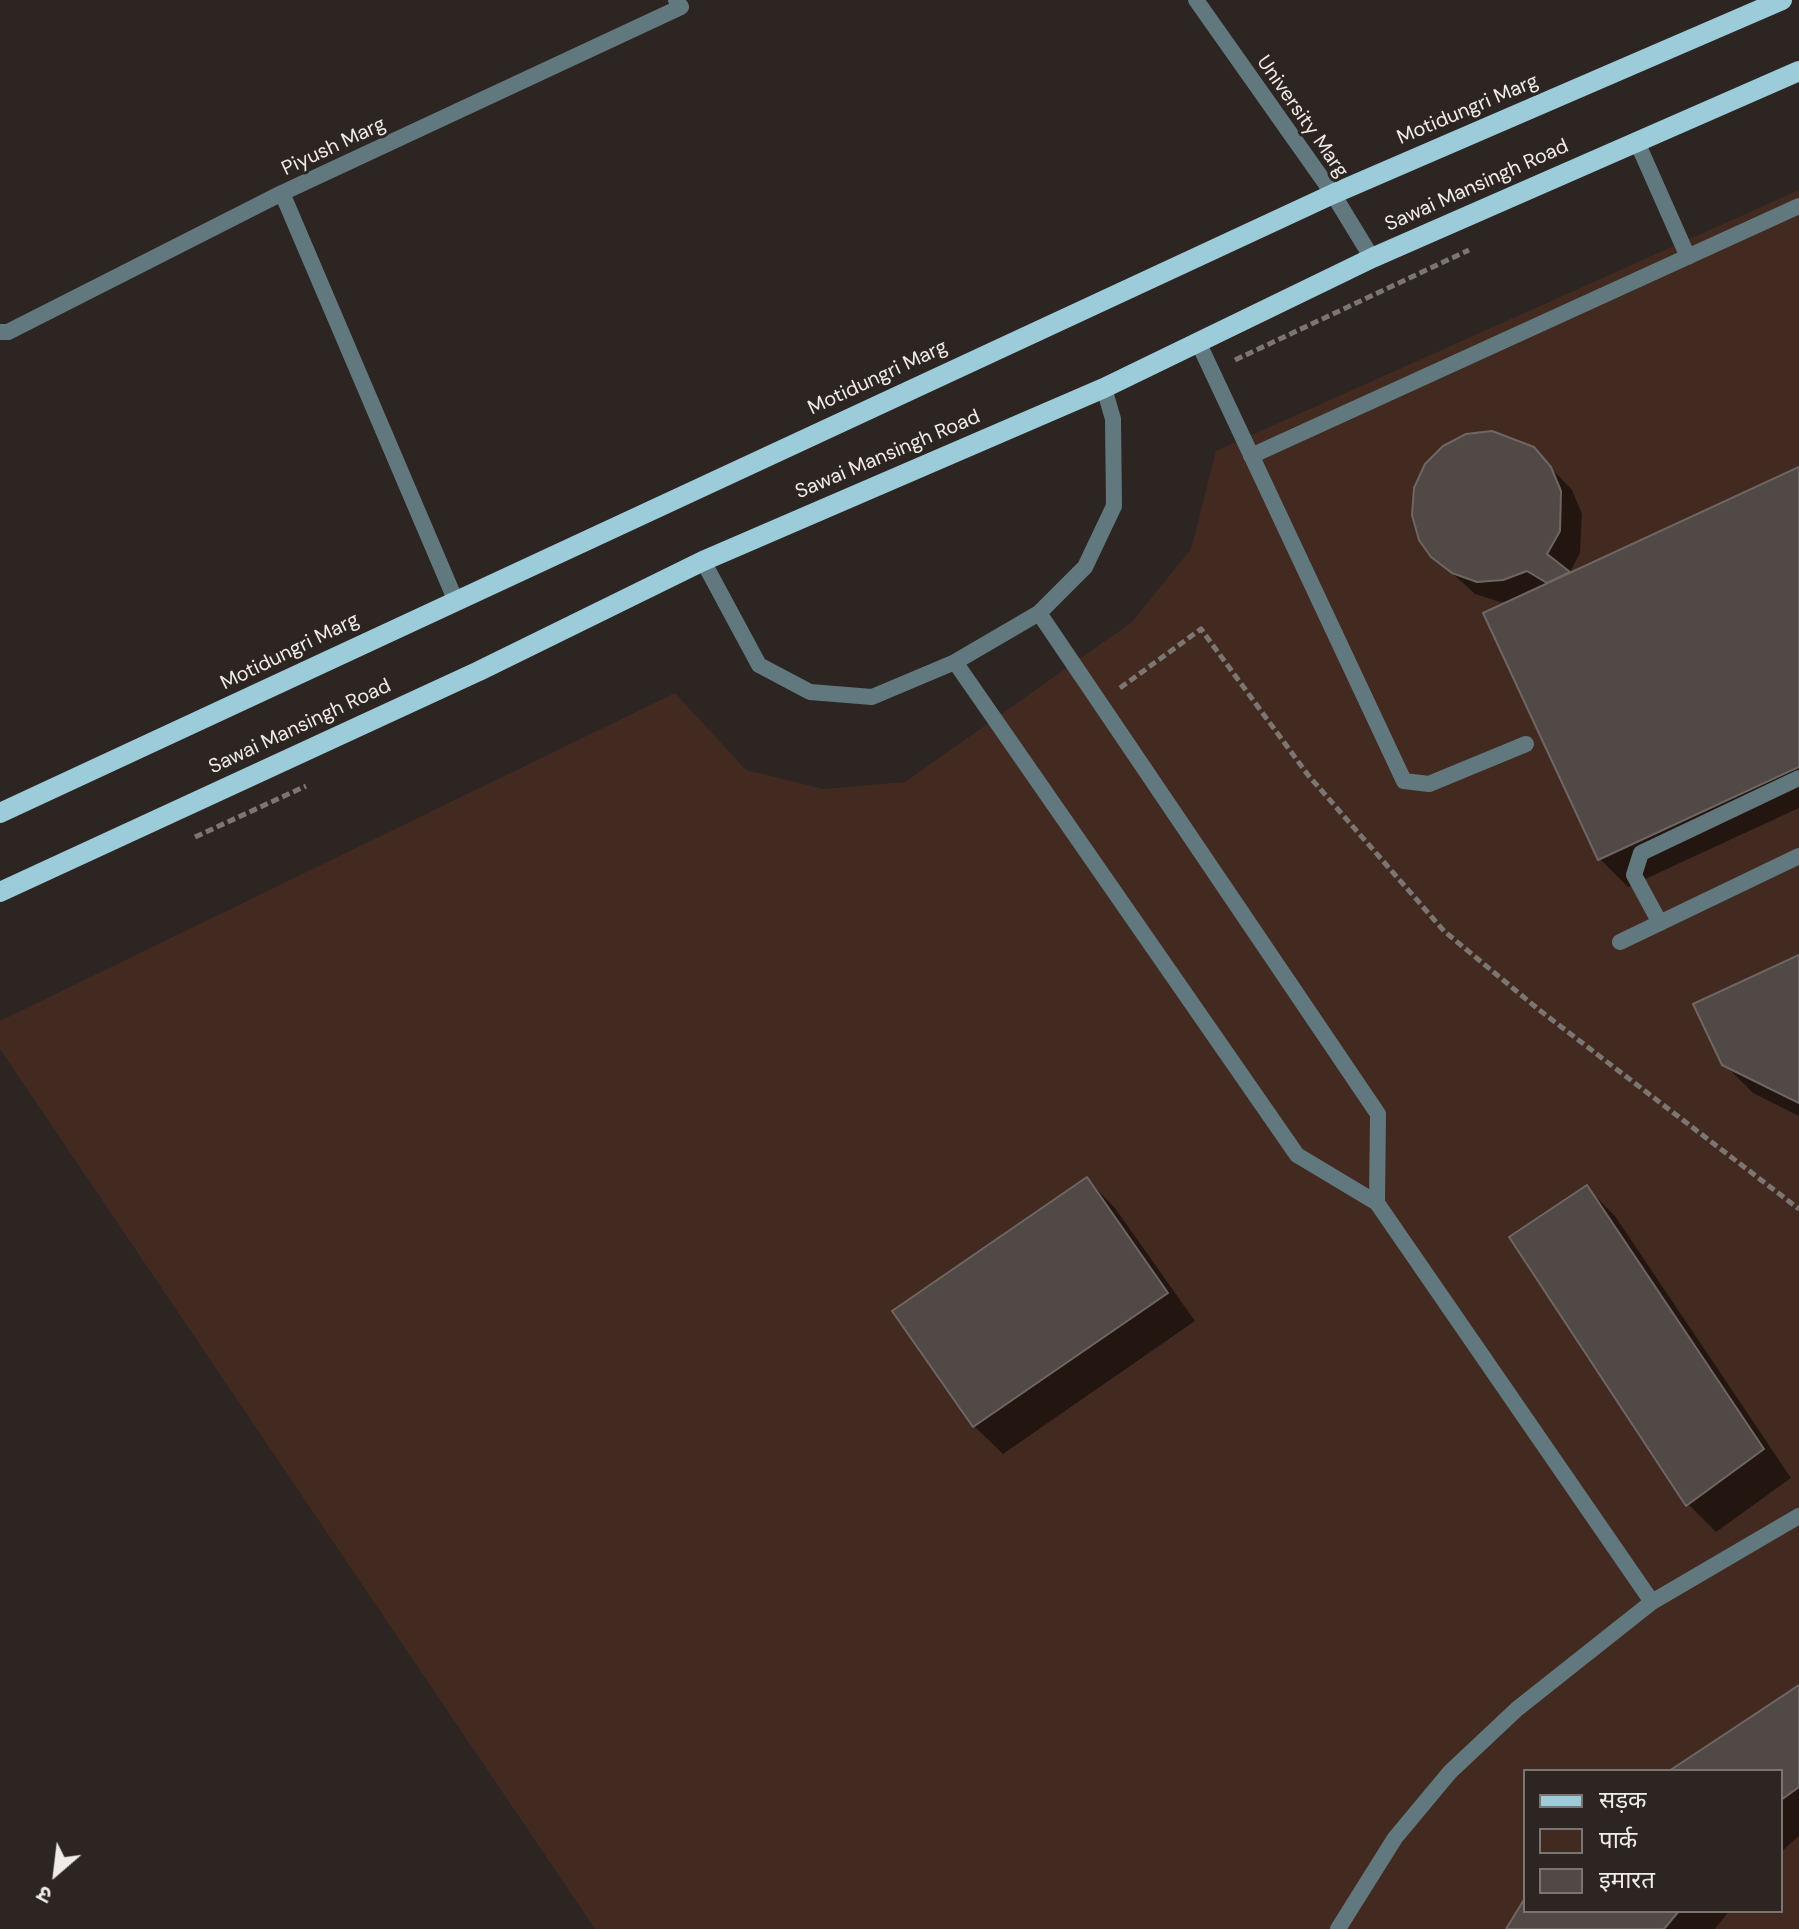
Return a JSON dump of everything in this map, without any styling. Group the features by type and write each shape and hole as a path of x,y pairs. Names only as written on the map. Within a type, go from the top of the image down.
{"main road":[{"name":"Motidungri Marg","path":"0,813 163,739 455,599 1333,194 1782,0"},
{"name":"Sawai Mansingh Road","path":"0,892 479,671 703,561 1104,388 1372,258 1799,71"}],"street":[{"name":"University Marg","path":"1196,0 1333,194 1372,258"},
{"name":"Piyush Marg","path":"4,332 282,193 678,4"},
{"path":"1637,142 1688,257"},
{"path":"282,193 455,599"},
{"path":"1251,456 1799,206"},
{"path":"1199,344 1404,781 1429,784 1526,744"},
{"path":"703,561 759,665 810,692 872,697 955,662 1039,613 1085,567 1114,506 1113,419 1104,388"},
{"path":"1039,613 1378,1114 1377,1203"},
{"path":"955,662 1297,1155 1377,1203 1652,1602"},
{"path":"1660,923 1634,875 1641,853 1799,778"},
{"path":"1620,942 1799,856"},
{"path":"1338,1929 1395,1838 1450,1772 1517,1709 1652,1602 1799,1516"}],"path":[{"path":"1211,371 1479,246"},
{"path":"1101,701 1201,629 1308,775 1444,931 1538,1009 1799,1209"}],"green space":[{"path":"1799,190 1799,1929 595,1929 0,1049 0,1021 675,693 746,770 823,789 905,782 1132,622 1191,549 1216,451"}],"building":[{"path":"1492,431 1534,447 1551,467 1561,491 1560,531 1547,554 1570,572 1547,583 1527,571 1503,580 1477,582 1452,573 1431,557 1419,540 1412,515 1414,488 1425,464 1443,446 1466,434"},
{"path":"1799,467 1799,767 1598,860 1483,613"},
{"path":"1799,955 1799,1103 1722,1065 1693,1004"},
{"path":"1087,1177 1168,1293 973,1427 892,1311"},
{"path":"1587,1185 1764,1449 1686,1506 1509,1237"},
{"path":"1799,1685 1799,1787 1783,1799 1783,1769 1672,1769"},
{"path":"1523,1901 1523,1913 1677,1913 1664,1929 1506,1929"}]}
